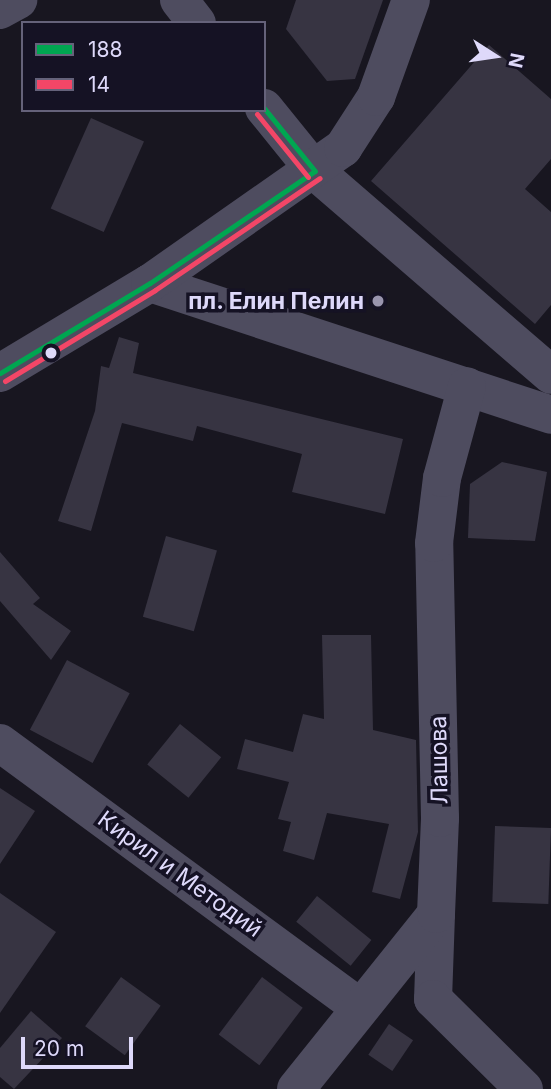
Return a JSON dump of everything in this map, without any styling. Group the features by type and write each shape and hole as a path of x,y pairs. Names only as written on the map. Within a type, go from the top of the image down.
{"street":[{"path":"0,10 18,0"},
{"path":"179,0 195,21"},
{"path":"0,373 150,283 314,171 343,148 362,122 411,0"},
{"path":"266,111 314,171 546,365"},
{"path":"150,283 551,415"},
{"path":"467,386 546,365"},
{"name":"Лашова","path":"436,914 440,818 434,543 442,478 467,386"},
{"name":"Кирил и Методий","path":"0,743 359,1007"},
{"path":"296,1089 436,914"},
{"path":"433,999 436,914"},
{"path":"393,967 433,999 524,1089"}],"building":[{"path":"296,0 383,0 355,79 327,81 286,29"},
{"path":"489,45 551,99 551,159 525,189 551,212 551,305 535,324 371,181"},
{"path":"91,118 144,142 104,232 51,208"},
{"path":"119,337 139,343 133,373 403,439 385,514 292,492 302,454 197,426 193,441 122,423 91,531 58,521 95,411 101,366 109,368"},
{"path":"502,462 547,472 535,541 468,538 470,484"},
{"path":"166,536 217,551 194,631 143,617"},
{"path":"0,552 40,598 33,604 71,631 51,660 0,601"},
{"path":"322,635 371,635 373,730 416,740 418,832 400,899 372,892 389,824 327,813 314,860 283,851 291,822 278,819 289,782 237,769 245,739 293,752 303,714 324,719"},
{"path":"67,660 130,693 93,763 30,730"},
{"path":"180,724 221,757 188,798 147,764"},
{"path":"0,788 35,811 0,864"},
{"path":"495,826 551,828 548,904 492,902"},
{"path":"0,893 56,932 0,1013"},
{"path":"317,896 371,940 351,966 296,922"},
{"path":"121,977 161,1006 125,1055 85,1026"},
{"path":"262,977 303,1008 259,1065 219,1035"},
{"path":"31,1011 62,1038 14,1089 0,1077 0,1048"},
{"path":"389,1024 413,1040 392,1071 368,1055"}],"transit line":[{"name":"188","path":"266,110 315,171"},
{"name":"14","path":"257,114 308,177"},
{"name":"188","path":"0,373 150,283 315,171"},
{"name":"14","path":"5,381 155,290 320,178"}],"place":[{"name":"пл. Елин Пелин","path":"378,301"}]}
